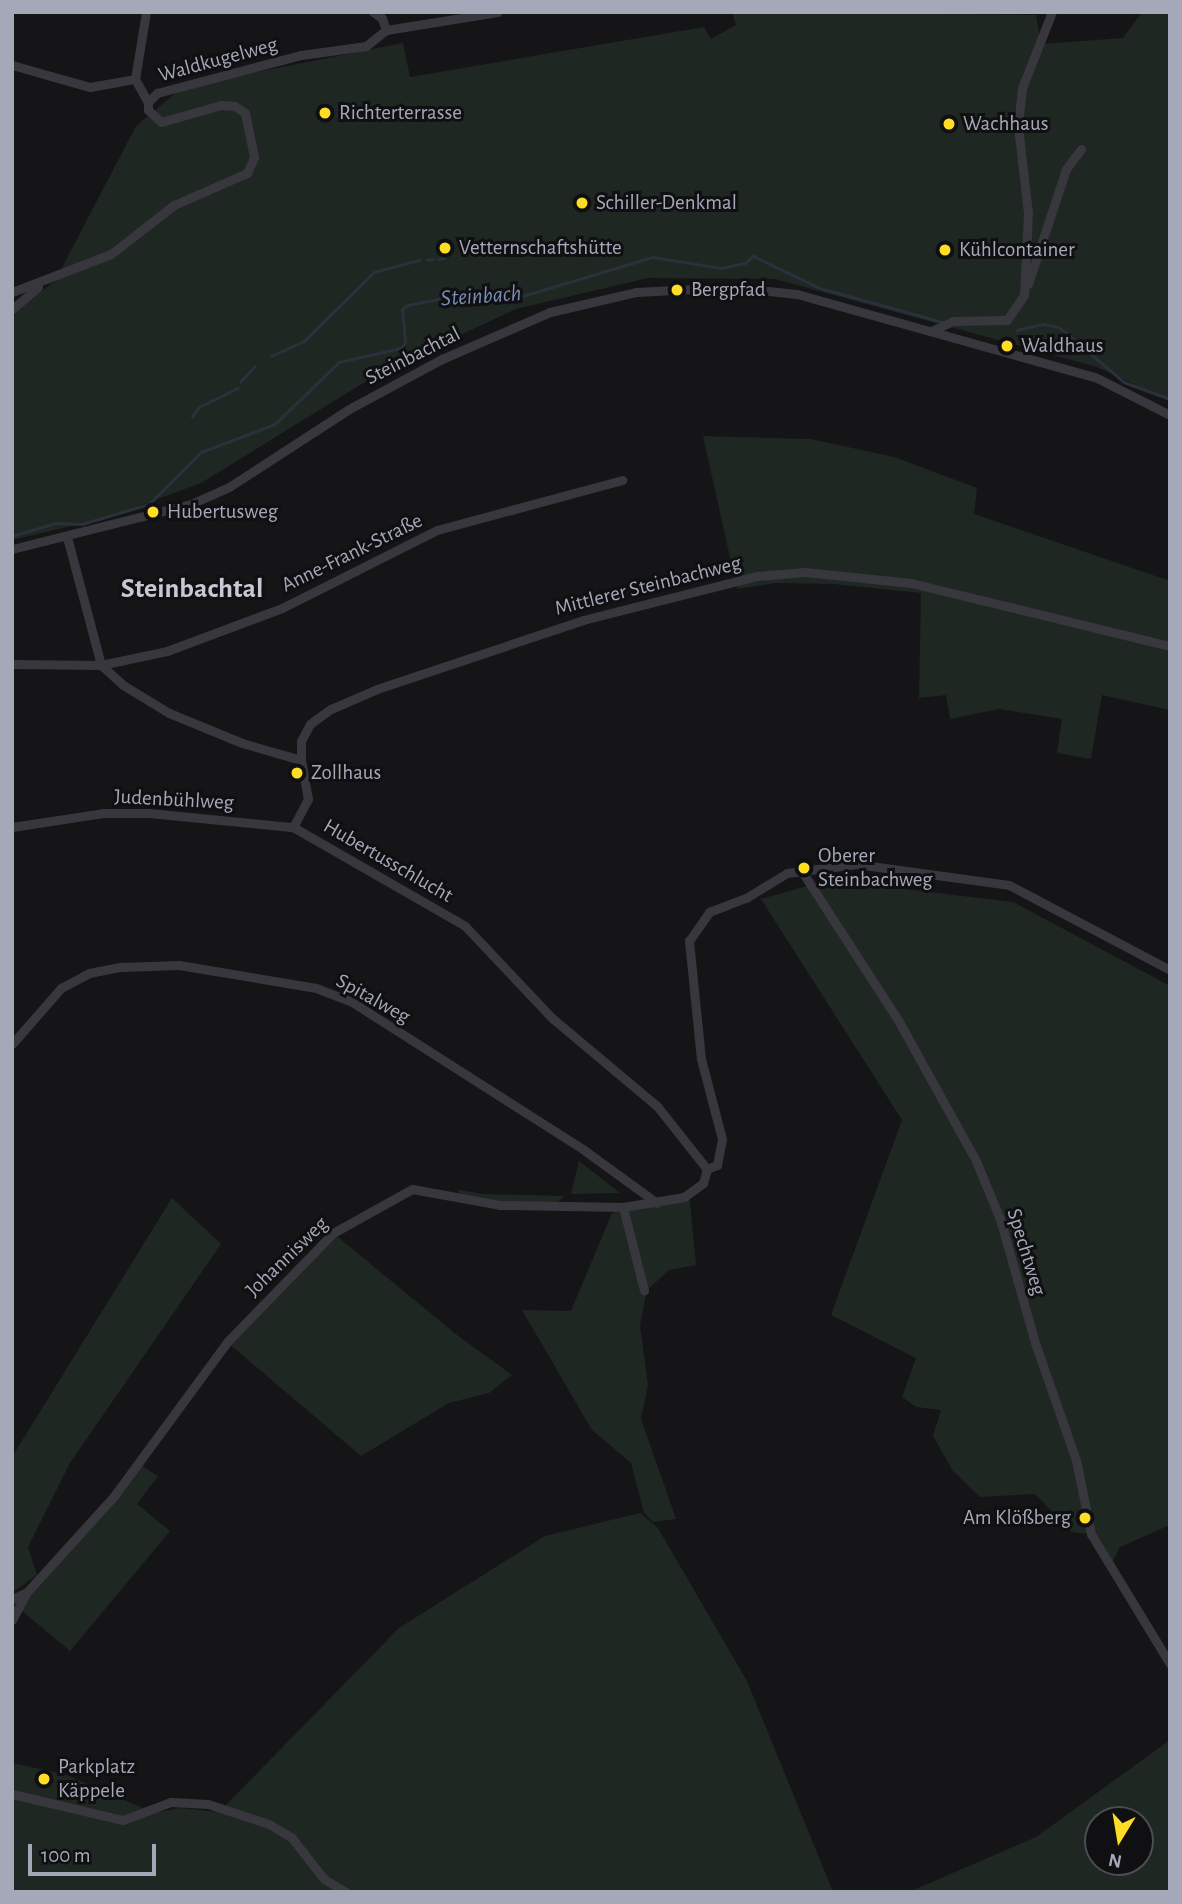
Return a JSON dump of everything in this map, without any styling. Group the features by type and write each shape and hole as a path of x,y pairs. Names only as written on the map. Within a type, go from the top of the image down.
{"street":[{"path":"146,12 135,79 148,102"},
{"path":"373,12 382,18 386,30 498,12"},
{"path":"1024,295 1028,213 1018,126 1022,88 1052,12"},
{"name":"Waldkugelweg","path":"12,309 45,281 111,254 174,205 247,173 254,158 251,128 235,106 205,108 162,122 153,118 148,102 157,93 301,55 366,46 386,30"},
{"path":"12,65 90,87 135,79"},
{"path":"931,331 953,321 1007,320 1024,295 1066,169 1081,149"},
{"path":"12,292 45,281"},
{"name":"Steinbachtal","path":"12,549 191,504 229,487 349,409 442,359 550,312 598,299 679,287 774,289 1095,377 1170,415"},
{"name":"Anne-Frank-Straße","path":"101,665 222,633 437,530 621,480"},
{"path":"67,537 101,665 123,685 169,713 242,743 301,760"},
{"name":"Mittlerer Steinbachweg","path":"301,760 302,741 310,724 331,709 377,689 583,620 757,576 805,572 912,583 1170,646"},
{"path":"12,664 101,665"},
{"name":"Hubertusschlucht","path":"301,760 308,799 306,808 293,825 465,926 552,1018 657,1106 707,1169"},
{"name":"Judenbühlweg","path":"12,827 103,813 149,813 293,825"},
{"path":"707,1169 717,1165 722,1139 701,1059 689,941 709,912 801,870 856,864 1009,885 1170,970"},
{"name":"Spechtweg","path":"801,870 898,1020 976,1161 1000,1219 1035,1343 1076,1460 1091,1534 1170,1664"},
{"name":"Spitalweg","path":"12,1044 61,988 89,973 121,967 178,965 316,988 352,1002 583,1150 657,1203"},
{"name":"Johannisweg","path":"12,1620 27,1592 114,1496 227,1342 333,1233 412,1189 500,1205 623,1208 657,1203 696,1191 707,1169"},
{"path":"623,1208 644,1290"},
{"path":"12,1599 27,1592"},
{"path":"12,1794 123,1820 171,1802 216,1806 269,1824 292,1838 324,1879 346,1892"}],"shaded area":[{"path":"732,12 1036,15 1041,44 1123,38 1142,12 1170,12 1170,401 1097,367 775,279 648,278 516,309 378,374 201,483 109,517 12,540 12,314 55,281 136,126 183,87 403,43 410,77 704,27 711,39 736,25"},
{"path":"703,436 811,439 894,457 977,488 974,514 1170,581 1170,710 1102,695 1091,759 1057,753 1062,719 999,709 950,719 946,695 919,698 921,593 834,584 776,583 737,589"},
{"path":"828,880 1013,902 1170,986 1170,1525 1120,1547 1111,1565 1095,1535 1072,1532 1035,1494 980,1497 953,1471 933,1436 941,1410 916,1407 902,1397 916,1358 831,1315 902,1120 761,899"},
{"path":"579,1161 620,1193 571,1194"},
{"path":"459,1190 484,1194 564,1196 554,1206 457,1197"},
{"path":"172,1198 221,1244 70,1463 28,1547 37,1575 12,1593 12,1457"},
{"path":"690,1200 696,1265 669,1270 647,1290 640,1325 648,1385 641,1419 676,1519 653,1522 644,1513 631,1463 592,1430 522,1310 571,1311 612,1213"},
{"path":"333,1233 457,1335 512,1375 489,1393 449,1403 361,1456 227,1342"},
{"path":"136,1462 158,1476 137,1504 170,1531 70,1651 21,1610 12,1627 12,1599 27,1592 114,1496"},
{"path":"640,1513 658,1528 747,1681 833,1892 12,1892 12,1763 64,1774 154,1813 180,1808 219,1812 399,1628 545,1536"},
{"path":"1170,1740 1170,1892 909,1892 1036,1837"}],"waterway":[{"name":"Steinbach","path":"12,536 56,523 82,524 149,504 201,452 275,424 339,362 401,348 405,342 402,309 408,305 463,294 516,298 653,257 721,268 745,263 753,256 820,288 946,323"},
{"path":"438,259 444,258"},
{"path":"427,260 432,259"},
{"path":"271,356 304,341 374,272 419,260"},
{"name":"Steinbach","path":"1017,330 1043,324 1059,327 1124,382 1170,399"},
{"path":"240,382 254,367"},
{"path":"192,417 199,407 238,388"}],"place":[{"name":"Richterterrasse","path":"325,113"},
{"name":"Wachhaus","path":"949,124"},
{"name":"Schiller-Denkmal","path":"582,203"},
{"name":"Vetternschaftshütte","path":"445,248"},
{"name":"Kühlcontainer","path":"945,250"},
{"name":"Bergpfad","path":"677,290"},
{"name":"Waldhaus","path":"1007,346"},
{"name":"Hubertusweg","path":"153,512"},
{"name":"Zollhaus","path":"297,773"},
{"name":"Oberer Steinbachweg","path":"804,868"},
{"name":"Am Klößberg","path":"1085,1518"},
{"name":"Parkplatz Käppele","path":"44,1779"}],"district":[{"name":"Steinbachtal","path":"192,589"}]}
